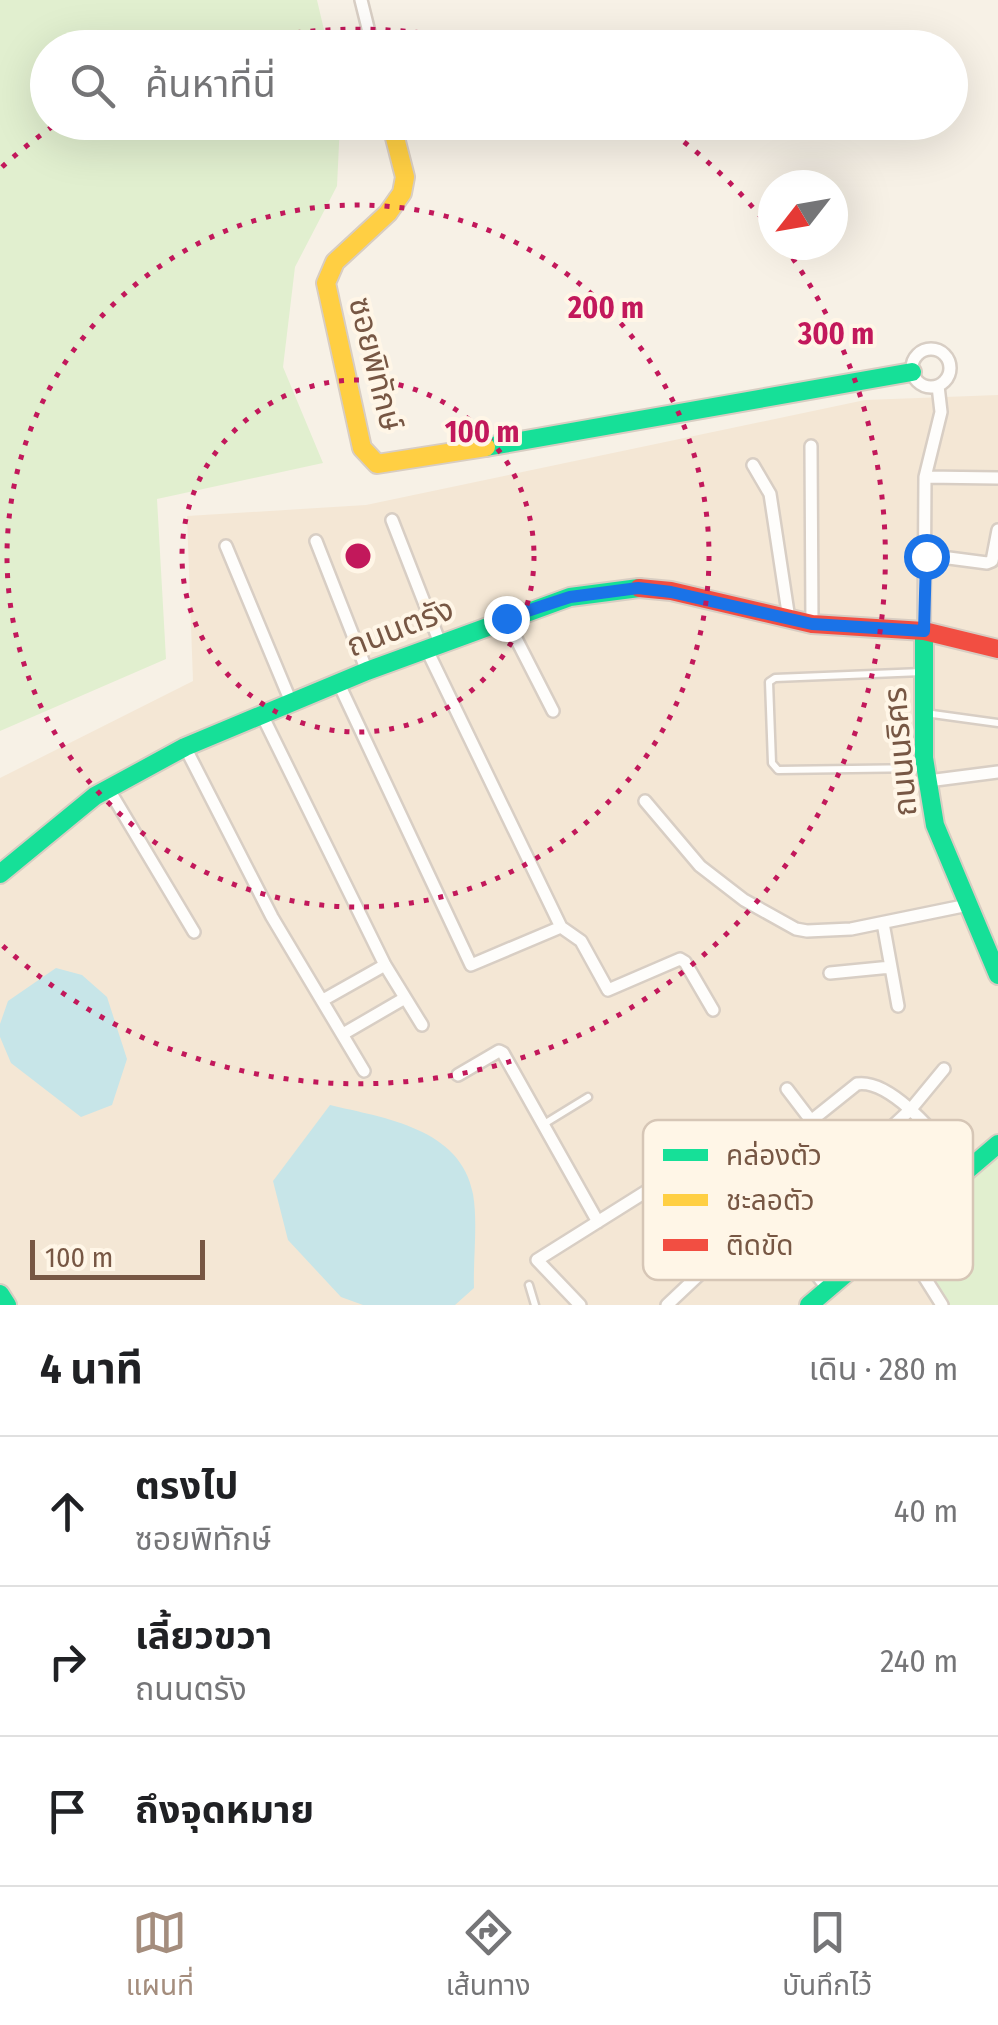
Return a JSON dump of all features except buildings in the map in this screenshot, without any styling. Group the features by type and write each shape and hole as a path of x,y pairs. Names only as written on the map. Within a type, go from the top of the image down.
{"street":[{"path":"361,0 368,30"},
{"name":"ซอยพิทักษ์","path":"396,140 405,178 402,193 388,213 335,262 326,283 362,448 377,464 912,372 914,360 923,351 942,353 950,370 945,382 938,386 941,412 925,476 924,631"},
{"path":"912,372 923,386 938,386"},
{"path":"811,446 812,624"},
{"path":"753,465 770,494 790,620"},
{"path":"925,476 998,478"},
{"path":"392,520 433,645 561,927 581,941 608,990 680,959 713,1010"},
{"path":"926,556 987,564 992,561 998,530"},
{"path":"316,541 367,670"},
{"path":"226,546 291,702"},
{"name":"ถนนตรัง","path":"0,874 108,788 185,747 367,670 570,597 638,588 671,592 812,624 924,631 998,649"},
{"path":"506,618 554,711"},
{"name":"ถนนนริศร","path":"924,631 927,774 935,825 998,975"},
{"path":"338,682 471,966 561,927"},
{"path":"262,715 385,965 422,1025"},
{"path":"185,747 272,917 364,1070"},
{"path":"927,774 998,772"},
{"path":"108,788 194,932"},
{"path":"646,801 700,866 744,900 796,928 851,929 968,905"},
{"path":"883,922 898,1006"},
{"path":"323,1000 385,965"},
{"path":"830,972 891,967"},
{"path":"342,1034 405,998"},
{"path":"458,1075 502,1052 598,1222"},
{"path":"899,1120 944,1069"},
{"path":"787,1089 812,1120 857,1084 865,1083 911,1109 921,1120"},
{"path":"973,1164 998,1144"},
{"path":"580,1305 537,1260 643,1194"},
{"path":"668,1305 694,1280"},
{"path":"821,1280 828,1289"},
{"path":"809,1305 839,1280"},
{"path":"926,1280 942,1305"},
{"path":"0,1294 7,1305"}],"lane":[{"path":"924,672 775,678 769,682 772,763 778,770 927,774"},
{"path":"924,713 998,723"},
{"path":"543,1125 588,1097"},
{"path":"529,1285 535,1305"}],"shaded area":[{"path":"998,395 998,1305 0,1305 0,778 193,681 187,516 366,505 865,400"}],"green space":[{"path":"0,0 317,0 324,30 30,30 30,140 339,140 337,186 295,267 283,367 323,463 157,499 166,659 0,731"},
{"path":"998,1156 998,1305 949,1305 934,1280 973,1280 973,1177"}],"water":[{"path":"56,968 82,975 107,997 127,1059 112,1105 81,1117 11,1063 0,1037 8,1001"},
{"path":"330,1105 417,1130 437,1140 466,1172 474,1205 474,1288 455,1305 363,1305 341,1297 288,1240 273,1181"}],"traffic: fast":[{"path":"486,447 912,372"},
{"path":"0,874 95,796 185,747 367,671 570,597 639,588"},
{"path":"924,631 924,758 935,825 998,975"},
{"path":"973,1165 998,1144"},
{"path":"809,1305 838,1280"},
{"path":"0,1294 7,1305"}],"traffic: slow":[{"path":"396,140 405,177 402,193 388,213 335,262 326,283 362,448 377,464 486,447"}],"traffic: jam":[{"path":"639,588 671,591 812,624 924,631 998,649"}],"route":[{"path":"506,618 570,597 638,588 812,624 924,631 926,556"}]}
